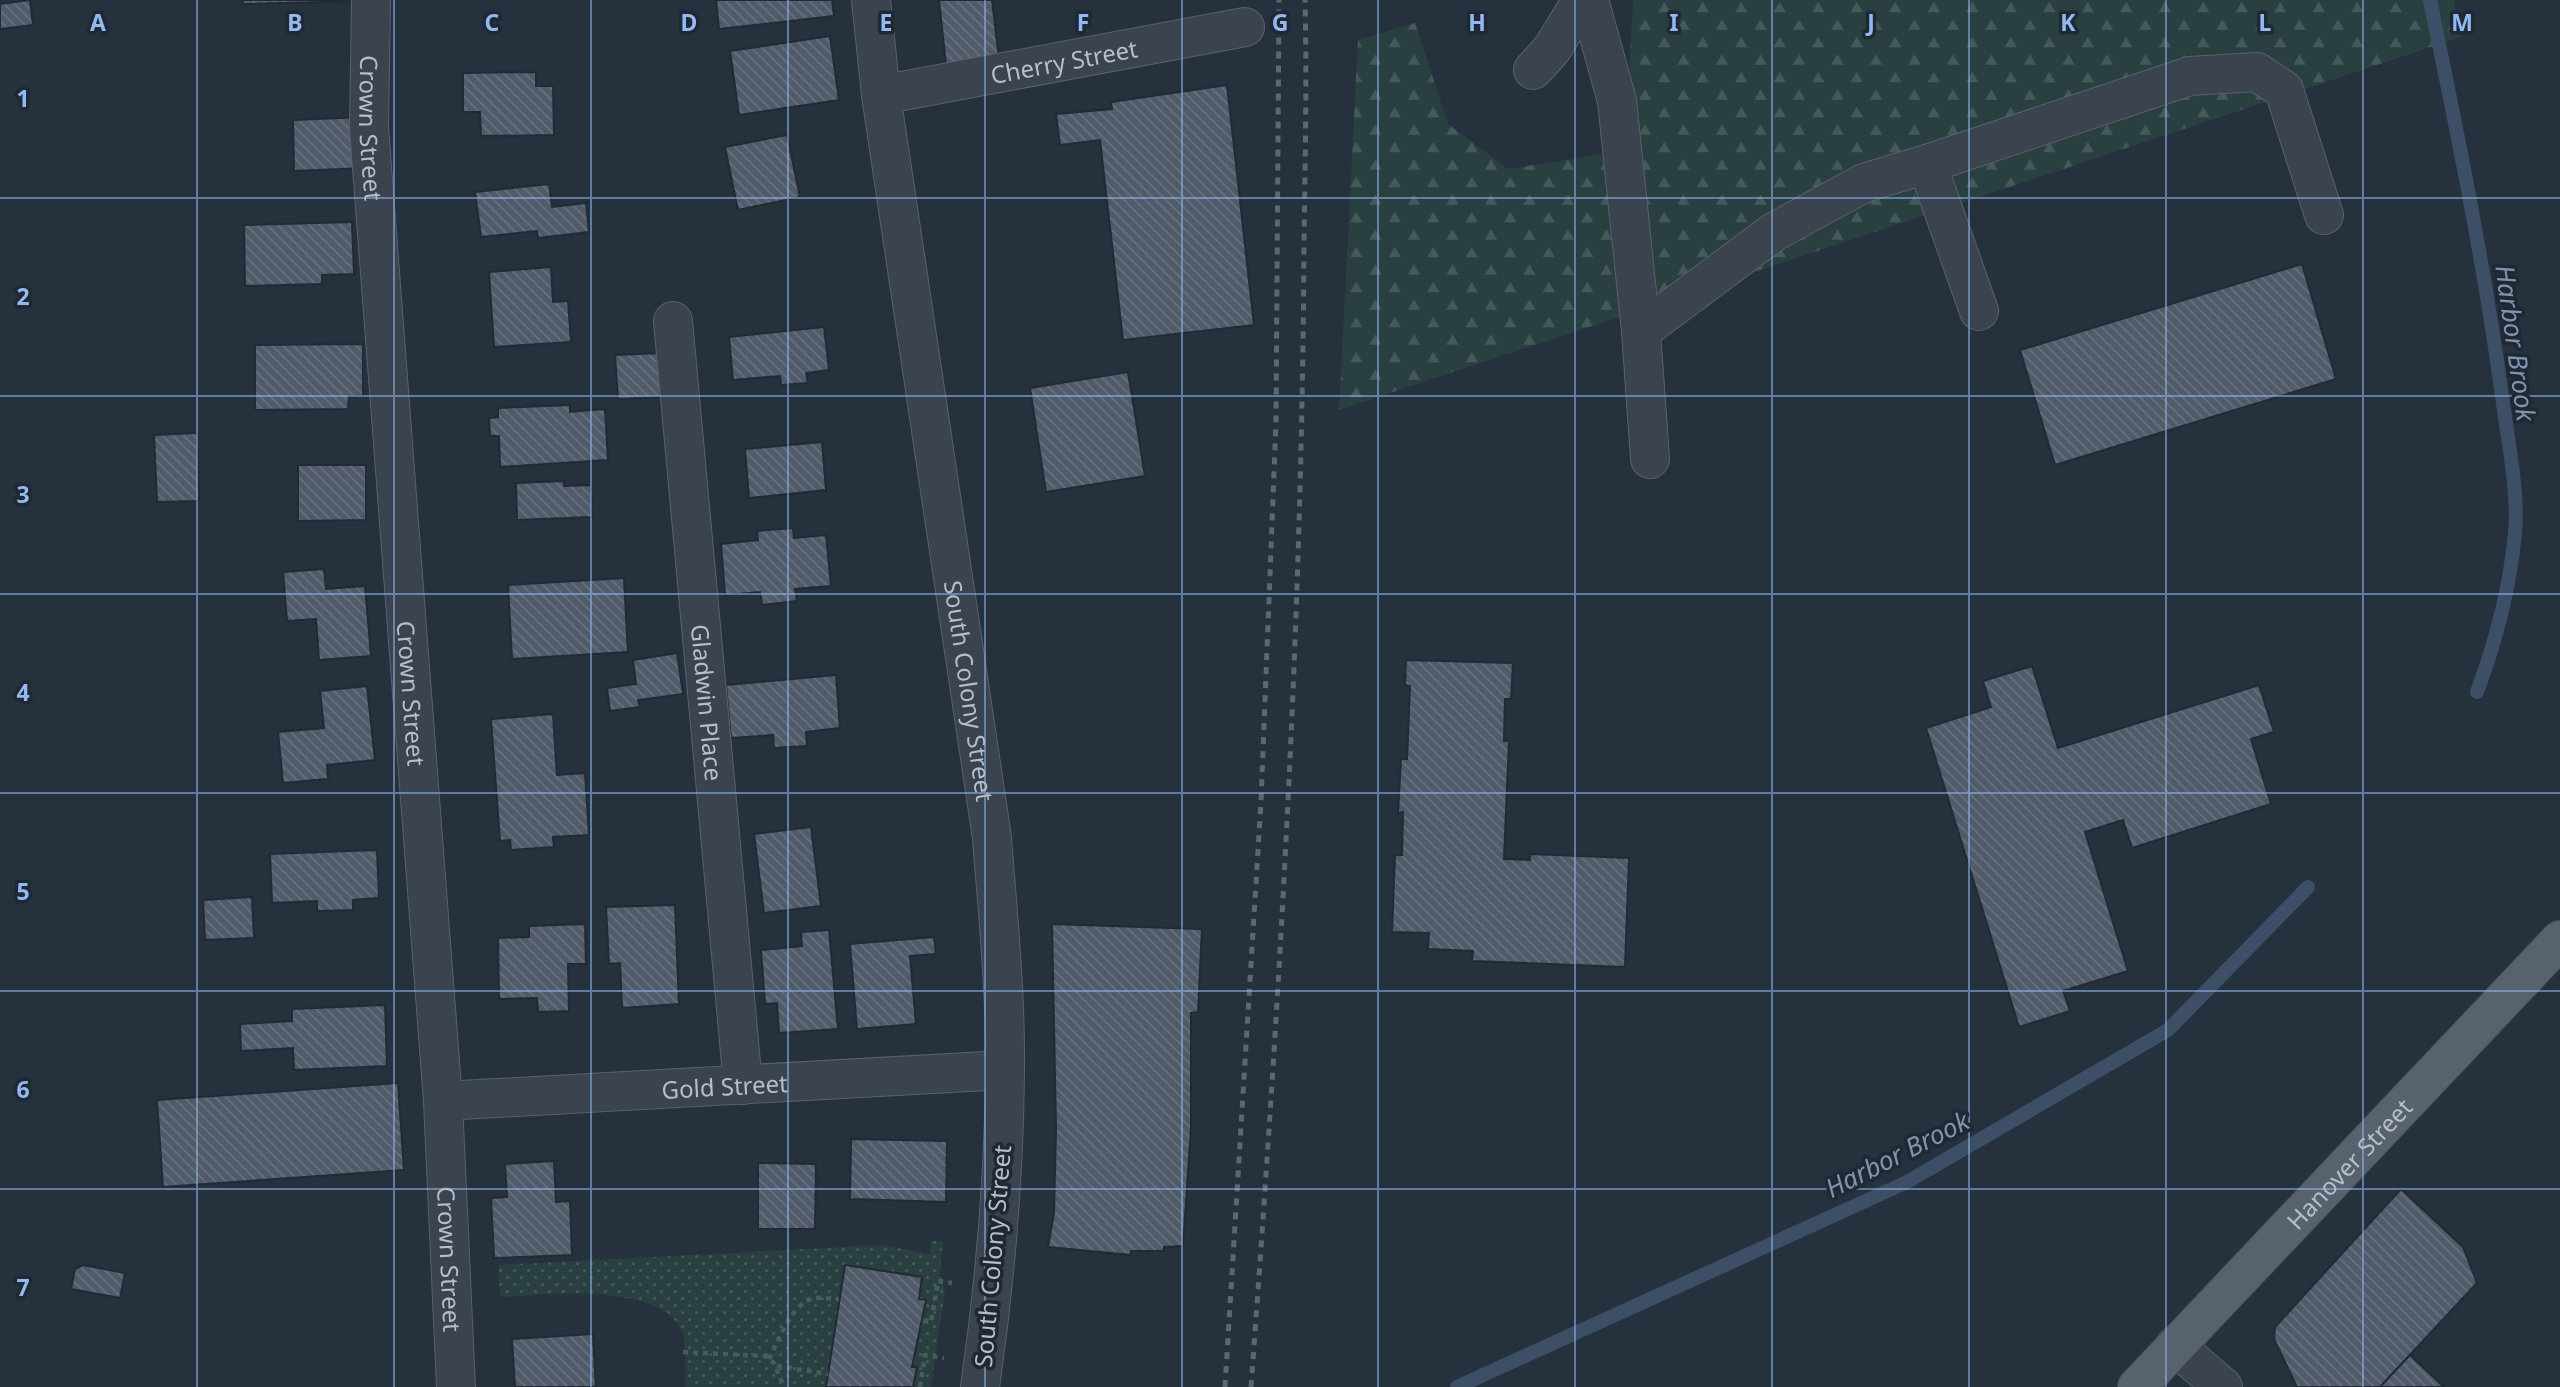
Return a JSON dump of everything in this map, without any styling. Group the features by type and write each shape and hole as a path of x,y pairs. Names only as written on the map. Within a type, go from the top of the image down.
{"main road":[{"name":"Hanover Street","path":"2137,1387 2560,940"}],"street":[{"name":"Crown Street","path":"372,0 369,128 443,1101 456,1387"},
{"name":"South Colony Street","path":"870,0 881,95 992,838 1001,945 1005,1070 1002,1182 992,1303 981,1387"},
{"path":"1533,70 1560,37 1582,0"},
{"path":"1589,0 1617,100 1642,331 1650,459"},
{"name":"Cherry Street","path":"881,95 1245,27"},
{"path":"1642,331 1774,232 1864,183 2190,76 2257,72 2284,90 2324,215"},
{"path":"1927,164 1979,311"},
{"name":"Gladwin Place","path":"674,321 743,1084"},
{"name":"Gold Street","path":"443,1101 1005,1070"},
{"path":"2175,1346 2223,1387"}],"path":[{"path":"923,1321 931,1322 938,1281 956,1284"},
{"path":"769,1359 790,1321 807,1300 814,1297 839,1299"},
{"path":"683,1352 752,1353 769,1359 776,1366 784,1387"},
{"path":"920,1387 925,1355 945,1358"},
{"path":"776,1366 828,1374"}],"green space":[{"path":"1633,0 2454,0 2461,37 1339,410 1358,40 1415,23 1448,124 1508,169 1603,154 1627,107"},
{"path":"931,1241 943,1241 940,1275 945,1290 931,1387 913,1387 916,1368 912,1367 926,1300 919,1299 922,1277 845,1265 826,1387 685,1387 683,1334 667,1313 648,1303 597,1294 500,1297 498,1265 882,1245 930,1254"}],"building":[{"path":"30,0 33,25 0,29 0,4"},
{"path":"243,0 362,0 362,1 243,4"},
{"path":"716,0 832,0 834,16 719,29"},
{"path":"939,0 992,0 999,59 946,65"},
{"path":"830,36 839,100 739,115 730,51"},
{"path":"536,72 536,86 553,86 554,135 481,136 480,112 463,112 463,73"},
{"path":"1227,85 1254,325 1123,340 1100,140 1060,145 1056,114 1112,109 1111,102"},
{"path":"365,117 367,168 294,171 293,120"},
{"path":"787,135 800,197 738,210 725,147"},
{"path":"549,184 552,207 586,203 589,232 538,238 537,231 481,237 475,192"},
{"path":"352,222 354,274 322,275 322,284 245,286 244,225"},
{"path":"2302,264 2336,379 2055,465 2020,350"},
{"path":"551,267 553,302 568,301 571,342 494,347 489,272"},
{"path":"824,327 829,370 806,373 808,383 781,385 780,376 733,380 729,337"},
{"path":"363,344 363,396 349,396 348,409 255,410 255,345"},
{"path":"662,353 664,397 618,399 615,355"},
{"path":"1128,372 1145,476 1046,492 1030,388"},
{"path":"570,405 570,412 605,409 608,460 500,467 499,436 490,436 489,418 498,417 498,408"},
{"path":"197,433 199,501 157,502 154,435"},
{"path":"822,442 826,490 749,498 745,449"},
{"path":"298,465 366,465 366,520 298,521"},
{"path":"564,481 564,486 591,485 592,517 517,520 516,483"},
{"path":"793,528 794,538 826,535 831,586 795,589 797,601 762,605 760,592 725,595 721,544 758,540 757,531"},
{"path":"324,569 326,589 365,586 371,656 319,660 316,619 287,621 283,572"},
{"path":"624,578 628,652 512,659 508,585"},
{"path":"677,653 683,694 638,700 640,707 610,711 607,688 636,684 633,660"},
{"path":"1406,660 1513,663 1511,699 1505,699 1504,741 1509,741 1504,859 1530,860 1530,854 1629,858 1625,967 1472,961 1473,951 1428,949 1429,933 1392,932 1395,855 1402,855 1403,812 1398,813 1401,759 1407,759 1410,686 1405,685"},
{"path":"2032,666 2058,748 2259,685 2274,732 2251,739 2271,804 2132,848 2123,820 2085,832 2128,971 2063,991 2070,1011 2019,1027 1926,728 1991,707 1983,681"},
{"path":"836,675 840,728 806,732 807,746 774,748 773,735 731,738 726,685"},
{"path":"367,686 375,760 327,765 328,779 283,783 278,732 324,728 320,691"},
{"path":"553,714 557,775 585,773 589,835 553,837 554,847 511,850 510,840 500,841 491,719"},
{"path":"811,827 821,906 764,913 754,834"},
{"path":"377,850 379,898 353,900 353,910 317,911 317,901 272,903 270,854"},
{"path":"252,897 254,938 205,940 203,900"},
{"path":"675,905 679,1004 622,1008 620,963 609,964 606,907"},
{"path":"585,924 586,964 568,964 569,1011 538,1012 537,998 499,999 498,938 529,937 529,926"},
{"path":"1052,924 1202,929 1198,1012 1191,1013 1191,1129 1183,1246 1164,1247 1164,1251 1131,1251 1131,1255 1048,1247 1054,1213 1056,1129"},
{"path":"829,930 838,1029 779,1033 777,1003 765,1004 761,950 802,946 801,932"},
{"path":"934,937 936,954 910,956 916,1024 857,1029 850,944"},
{"path":"385,1005 387,1066 294,1070 293,1048 241,1051 240,1024 292,1021 292,1009"},
{"path":"398,1083 404,1170 163,1187 157,1100"},
{"path":"851,1139 947,1141 946,1202 850,1199"},
{"path":"554,1161 556,1202 570,1201 572,1255 494,1258 491,1198 507,1197 505,1164"},
{"path":"758,1163 816,1164 815,1229 758,1229"},
{"path":"2401,1189 2463,1247 2477,1283 2380,1387 2297,1387 2274,1339 2275,1327"},
{"path":"83,1265 125,1273 120,1298 71,1289 75,1269"},
{"path":"845,1265 922,1277 919,1299 926,1300 912,1367 917,1367 913,1387 826,1387"},
{"path":"593,1334 596,1387 515,1387 512,1339"},
{"path":"2410,1355 2444,1387 2380,1387"}],"waterway":[{"name":"Harbor Brook","path":"2430,0 2487,296 2514,483 2515,533 2506,594 2477,692"},
{"name":"Harbor Brook","path":"1457,1387 1907,1182 2168,1030 2308,887"}],"railway":[{"path":"1225,1387 1261,802 1276,422 1279,0"},
{"path":"1251,1387 1280,959 1294,673 1302,387 1305,0"}]}
